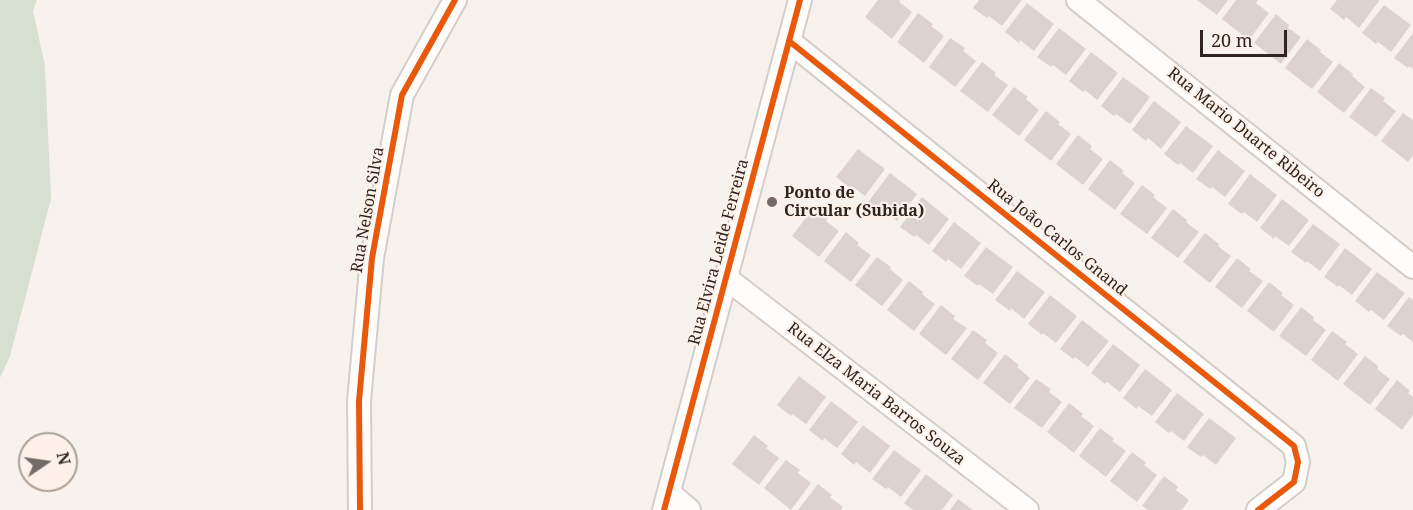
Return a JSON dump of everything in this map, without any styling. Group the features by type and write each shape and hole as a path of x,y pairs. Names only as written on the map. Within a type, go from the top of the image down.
{"street":[{"name":"Rua Nelson Silva","path":"360,510 358,401 371,270 402,94 455,0"},
{"name":"Rua Elvira Leide Ferreira","path":"666,501 800,0"},
{"name":"Rua Mario Duarte Ribeiro","path":"1078,0 1413,267"},
{"name":"Rua João Carlos Gnand","path":"789,41 1294,446 1299,462 1294,482 1258,510"},
{"name":"Rua Elza Maria Barros Souza","path":"726,278 1027,510"},
{"path":"666,501 689,510"}],"green space":[{"path":"0,0 37,0 33,11 45,66 51,199 10,356 0,378"}],"building":[{"path":"878,0 900,0 899,2 912,12 892,39 865,17"},
{"path":"979,0 1022,0 1002,26 973,8"},
{"path":"1197,0 1228,0 1217,15"},
{"path":"1236,0 1258,0 1256,3 1269,13 1249,40 1222,19"},
{"path":"1337,0 1379,1 1359,28 1346,17 1344,20 1330,9"},
{"path":"1027,3 1054,24 1034,51 1005,32"},
{"path":"1384,5 1411,25 1391,52 1362,33"},
{"path":"918,13 944,36 924,63 897,42"},
{"path":"1276,14 1289,25 1288,28 1301,37 1281,64 1254,43"},
{"path":"1059,28 1086,49 1066,75 1037,57"},
{"path":"1413,33 1413,69 1394,58"},
{"path":"950,38 965,48 963,51 976,61 955,87 929,67"},
{"path":"1307,39 1333,62 1312,89 1285,68"},
{"path":"1091,52 1118,73 1097,100 1069,81"},
{"path":"982,62 1008,85 988,112 960,91"},
{"path":"1339,63 1365,87 1344,113 1317,92"},
{"path":"1123,77 1150,97 1130,124 1101,106"},
{"path":"1014,87 1028,97 1026,99 1039,110 1019,136 992,115"},
{"path":"1371,88 1385,98 1383,101 1396,111 1376,137 1349,117"},
{"path":"1154,101 1181,122 1161,149 1148,138 1146,141 1132,130"},
{"path":"1046,111 1071,134 1051,161 1024,140"},
{"path":"1403,113 1413,120 1413,155 1408,162 1381,141"},
{"path":"1186,126 1213,146 1193,173 1164,154"},
{"path":"1078,135 1103,159 1083,185 1056,164"},
{"path":"858,149 885,169 865,196 836,177"},
{"path":"1218,150 1245,171 1225,197 1196,179"},
{"path":"1110,160 1135,183 1115,210 1088,189"},
{"path":"890,173 917,194 897,221 884,210 882,213 868,202"},
{"path":"1250,174 1277,195 1257,222 1228,204"},
{"path":"1142,185 1167,208 1147,234 1120,214"},
{"path":"922,197 949,219 929,245 900,227"},
{"path":"1282,199 1309,220 1289,246 1275,236 1274,239 1260,228"},
{"path":"814,207 839,231 819,257 792,236"},
{"path":"1173,209 1199,232 1178,258 1151,238"},
{"path":"954,222 981,243 961,269 948,259 946,262 932,251"},
{"path":"1313,224 1340,244 1320,271 1291,252"},
{"path":"846,232 859,243 857,245 871,255 851,282 824,261"},
{"path":"1205,233 1231,256 1210,283 1183,262"},
{"path":"986,247 1013,267 993,294 964,276"},
{"path":"1345,248 1372,269 1352,295 1324,277"},
{"path":"877,257 903,280 882,306 855,285"},
{"path":"1237,258 1263,281 1242,308 1215,287"},
{"path":"1017,271 1045,292 1024,319 1011,308 1010,311 995,300"},
{"path":"1377,272 1405,293 1384,320 1355,301"},
{"path":"909,281 935,304 914,331 887,310"},
{"path":"1269,282 1294,305 1274,332 1247,311"},
{"path":"1050,295 1077,316 1056,343 1028,324"},
{"path":"1409,297 1413,300 1413,342 1387,326"},
{"path":"941,305 955,316 953,319 967,328 946,355 919,334"},
{"path":"1301,307 1326,330 1306,356 1279,336"},
{"path":"1082,320 1109,341 1088,367 1060,349"},
{"path":"973,330 987,340 985,343 998,353 978,380 951,359"},
{"path":"1332,331 1358,354 1338,381 1311,360"},
{"path":"1113,344 1140,365 1120,392 1091,373"},
{"path":"1005,354 1030,378 1010,404 983,383"},
{"path":"1365,356 1390,379 1370,405 1343,384"},
{"path":"1145,369 1172,390 1152,416 1138,406 1137,409 1123,398"},
{"path":"799,376 826,397 806,424 777,405"},
{"path":"1036,379 1051,389 1049,392 1062,402 1042,428 1014,408"},
{"path":"1397,380 1410,391 1408,393 1413,397 1413,415 1402,430 1375,409"},
{"path":"1177,393 1204,414 1184,441 1155,422"},
{"path":"831,401 858,422 837,448 809,430"},
{"path":"1069,403 1094,426 1074,453 1047,432"},
{"path":"1209,418 1236,438 1216,465 1187,447"},
{"path":"863,425 890,446 870,473 856,462 854,465 841,454"},
{"path":"1100,428 1126,451 1106,477 1079,456"},
{"path":"754,435 779,458 759,485 732,464"},
{"path":"894,450 921,470 901,497 872,479"},
{"path":"1132,452 1157,475 1137,502 1110,481"},
{"path":"786,460 800,470 798,473 811,483 791,510 764,488"},
{"path":"926,474 953,495 942,510 913,510 904,503"},
{"path":"1164,476 1189,500 1182,510 1148,510 1142,506"},
{"path":"818,484 843,507 841,510 798,510"},
{"path":"958,499 973,510 950,510"}],"cycle path":[{"path":"360,510 359,401 372,258 402,95 455,0"},
{"path":"664,510 800,0"},
{"path":"789,41 1294,446 1298,462 1294,482 1258,510"}],"place":[{"name":"Ponto de Circular (Subida)","path":"772,202"}]}
